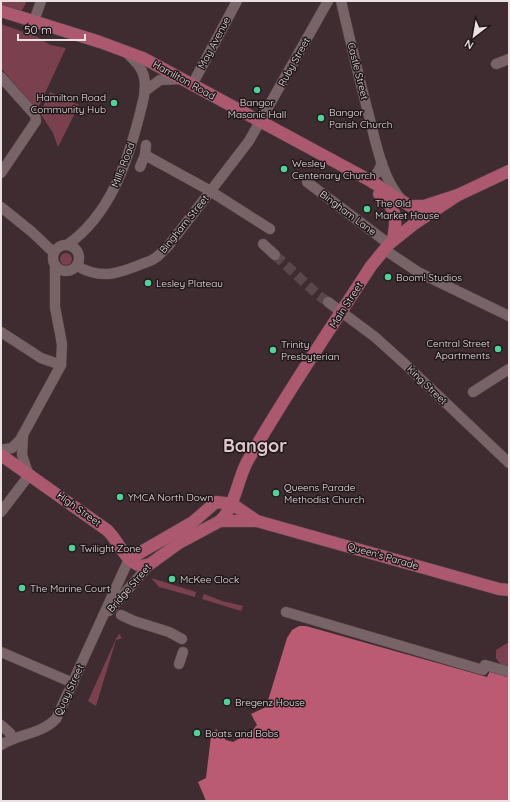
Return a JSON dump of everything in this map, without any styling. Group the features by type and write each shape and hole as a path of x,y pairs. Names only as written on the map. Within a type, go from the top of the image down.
{"main road":[{"name":"Hamilton Road","path":"1,10 100,42 143,58 369,180 405,204"},
{"name":"Main Street","path":"405,204 418,207 424,206 458,195 509,171"},
{"name":"Hamilton Road","path":"357,174 393,208 396,221 389,244"},
{"name":"Main Street","path":"220,522 229,512 238,481 246,464 341,312 389,244 458,195"},
{"name":"High Street","path":"1,455 29,473 107,530 117,540 129,559"},
{"name":"Bridge Street","path":"129,559 194,522 214,502 232,504"},
{"path":"232,504 257,521"},
{"name":"Bridge Street","path":"150,564 179,543 220,522 257,521"},
{"name":"Queen's Parade","path":"257,521 499,590 509,590"},
{"path":"129,559 141,566 150,564"}],"street":[{"path":"34,21 41,1"},
{"name":"Ruby Street","path":"261,123 328,1"},
{"name":"Castle Street","path":"341,1 356,69 382,163 395,192 405,204"},
{"name":"May Avenue","path":"192,85 235,2"},
{"name":"Mills Road","path":"67,245 87,228 117,186 133,141 145,91 145,79 141,67 127,53"},
{"path":"496,64 508,61"},
{"path":"1,77 35,115 36,121 1,174"},
{"path":"145,91 160,80 180,79"},
{"name":"Bingham Street","path":"77,266 93,274 102,275 152,260 158,256 169,245 249,141 261,123"},
{"path":"140,167 146,150 163,164 270,229"},
{"path":"369,180 378,172 382,163"},
{"name":"Bingham Lane","path":"308,182 389,244 388,252 418,272 509,316"},
{"path":"1,207 32,232 53,252"},
{"path":"263,244 275,255"},
{"path":"1,450 12,448 24,434 61,365 62,344 55,307 55,266 52,260 53,252 58,247 67,245 77,251 79,258 77,266 66,272 55,266"},
{"name":"King Street","path":"328,302 369,333 401,360 509,463"},
{"path":"1,332 41,358 61,365"},
{"path":"473,392 509,369"},
{"path":"1,512 29,473 22,455 24,434"},
{"name":"Bridge Street","path":"106,615 129,559"},
{"name":"Bridge Street","path":"106,615 150,564"},
{"path":"106,615 126,612 134,621 169,632 182,639"},
{"path":"286,612 484,670 485,665 509,672"},
{"name":"Quay Street","path":"1,745 13,739 35,733 51,724 60,713 106,615"},
{"path":"1,652 73,683"},
{"path":"179,664 183,652"},
{"path":"1,725 10,733 13,739"}],"shaded area":[{"path":"1,1 27,1 21,12 1,6"},
{"path":"1,24 38,37 50,45 66,48 37,110 1,68"},
{"path":"50,92 79,105 58,147 53,133 40,113"},
{"path":"66,253 70,255 72,259 70,263 66,265 62,263 60,259 62,255"},
{"path":"151,578 196,592 195,597 159,587"},
{"path":"204,594 222,601 243,606 241,611 202,599"},
{"path":"299,626 306,626 487,677 490,671 509,676 509,801 206,801 198,782 206,778 211,736 216,729 226,740 233,742 252,731 257,725 251,714 266,707 287,638 292,630"},
{"path":"119,634 122,638 116,640 96,706 88,701 116,639"},
{"path":"509,642 509,669 503,668 496,658 496,650"}],"tunnel":[{"path":"275,255 318,295 328,302"}],"place":[{"name":"Bangor Masonic Hall","path":"257,90"},
{"name":"Hamilton Road Community Hub","path":"114,103"},
{"name":"Bangor Parish Church","path":"321,118"},
{"name":"Wesley Centenary Church","path":"284,169"},
{"name":"The Old Market House","path":"367,209"},
{"name":"Boom! Studios","path":"388,277"},
{"name":"Lesley Plateau","path":"148,283"},
{"name":"Central Street Apartments","path":"498,349"},
{"name":"Trinity Presbyterian","path":"273,350"},
{"name":"Queens Parade Methodist Church","path":"276,493"},
{"name":"YMCA North Down","path":"120,497"},
{"name":"Twilight Zone","path":"72,548"},
{"name":"McKee Clock","path":"172,579"},
{"name":"The Marine Court","path":"22,588"},
{"name":"Bregenz House","path":"227,702"},
{"name":"Boats and Bobs","path":"197,733"}],"district":[{"name":"Bangor","path":"255,445"}]}
